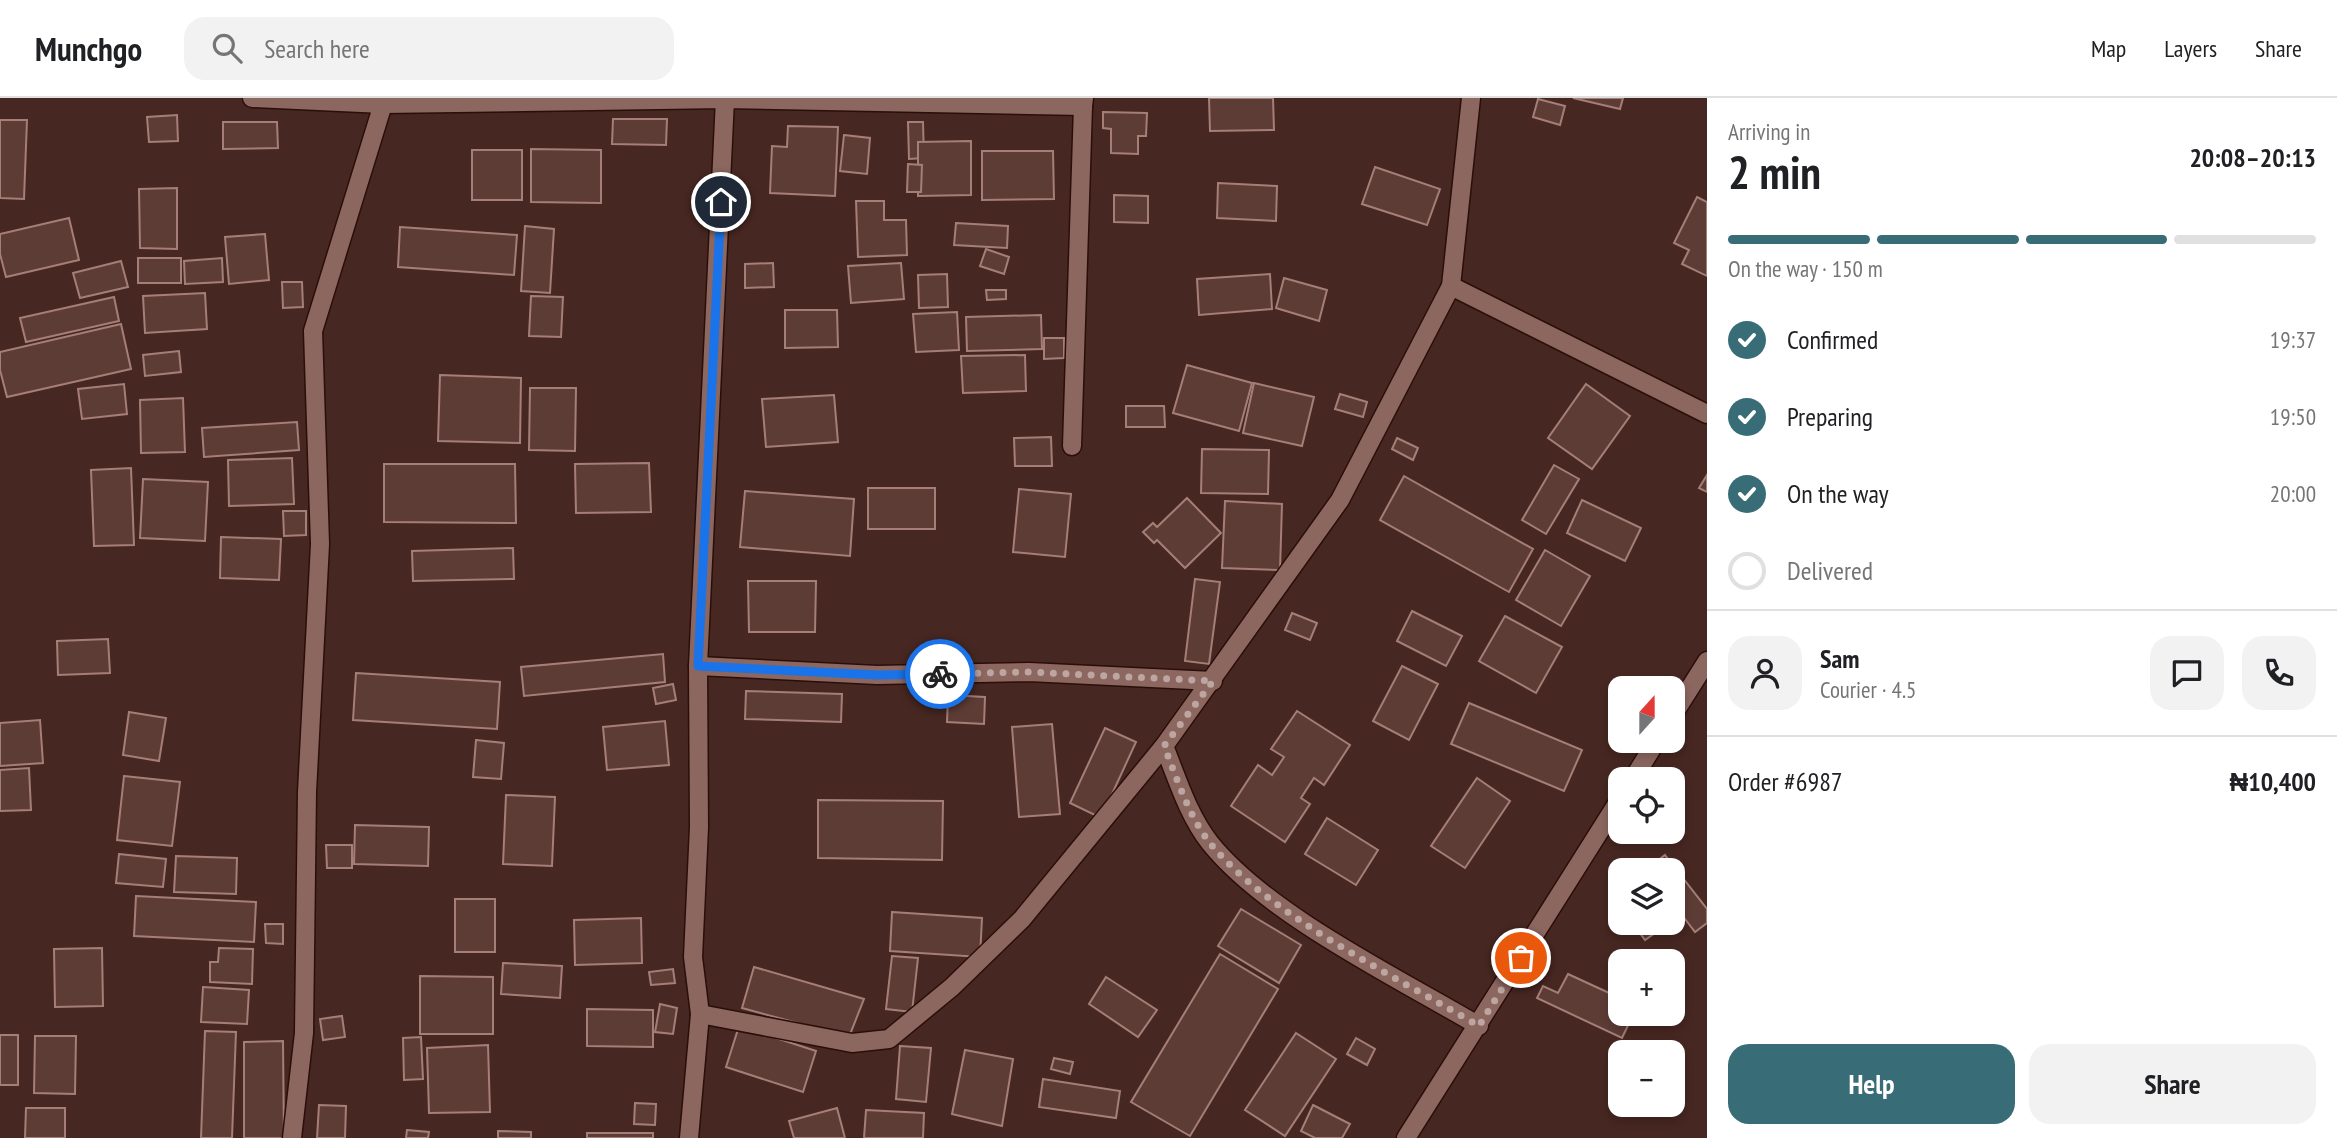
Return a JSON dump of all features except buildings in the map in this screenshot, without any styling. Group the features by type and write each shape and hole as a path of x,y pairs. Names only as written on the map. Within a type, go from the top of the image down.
{"street":[{"path":"252,98 383,104 725,99 1084,102 1072,446"},
{"path":"700,1014 852,1043 889,1039 952,987 1022,919 1164,746 1340,500 1451,286 1471,98"},
{"path":"689,1138 700,1014 693,957 699,827 698,666 725,99"},
{"path":"292,1138 304,1033 307,792 320,544 313,331 383,104"},
{"path":"1451,286 1707,414"},
{"path":"1685,696 1707,661"},
{"path":"698,666 877,675 1029,672 1213,681"},
{"path":"1164,746 1186,802 1208,840 1235,871 1324,934 1479,1026"},
{"path":"1406,1138 1608,818"}],"way so far":[{"path":"940,674 1029,672 1213,681 1164,746 1186,802 1208,840 1235,871 1324,934 1479,1026 1521,958"}],"route":[{"path":"721,202 698,666 877,675 940,674"}]}
